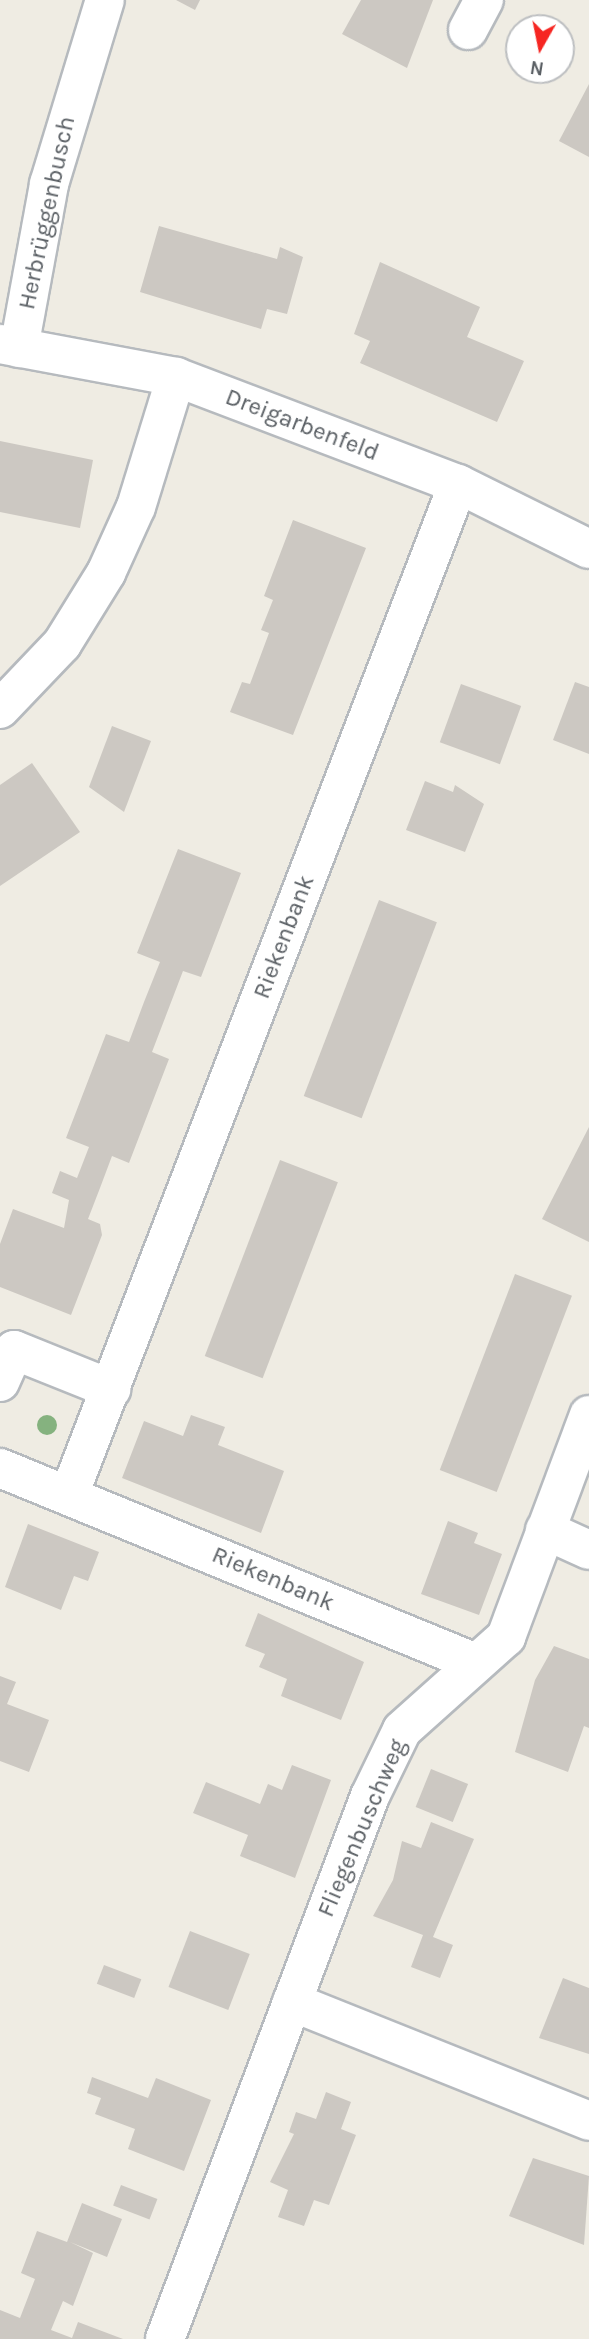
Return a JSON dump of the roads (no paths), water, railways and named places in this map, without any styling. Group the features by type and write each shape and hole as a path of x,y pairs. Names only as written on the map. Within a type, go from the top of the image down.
{"street":[{"name":"Herbrüggenbusch","path":"9,346 49,184 104,0"},
{"name":"Dreigarbenfeld","path":"9,346 176,377 458,484 589,548"},
{"path":"0,709 62,644 106,573 136,507 176,377"},
{"name":"Riekenbank","path":"69,1494 458,484"},
{"path":"4,1359 111,1389"},
{"name":"Fliegenbuschweg","path":"165,2339 370,1796 402,1730 506,1637 589,1415"},
{"name":"Riekenbank","path":"0,1468 476,1663"},
{"path":"545,1530 589,1550"},
{"path":"292,2002 589,2120"}]}
